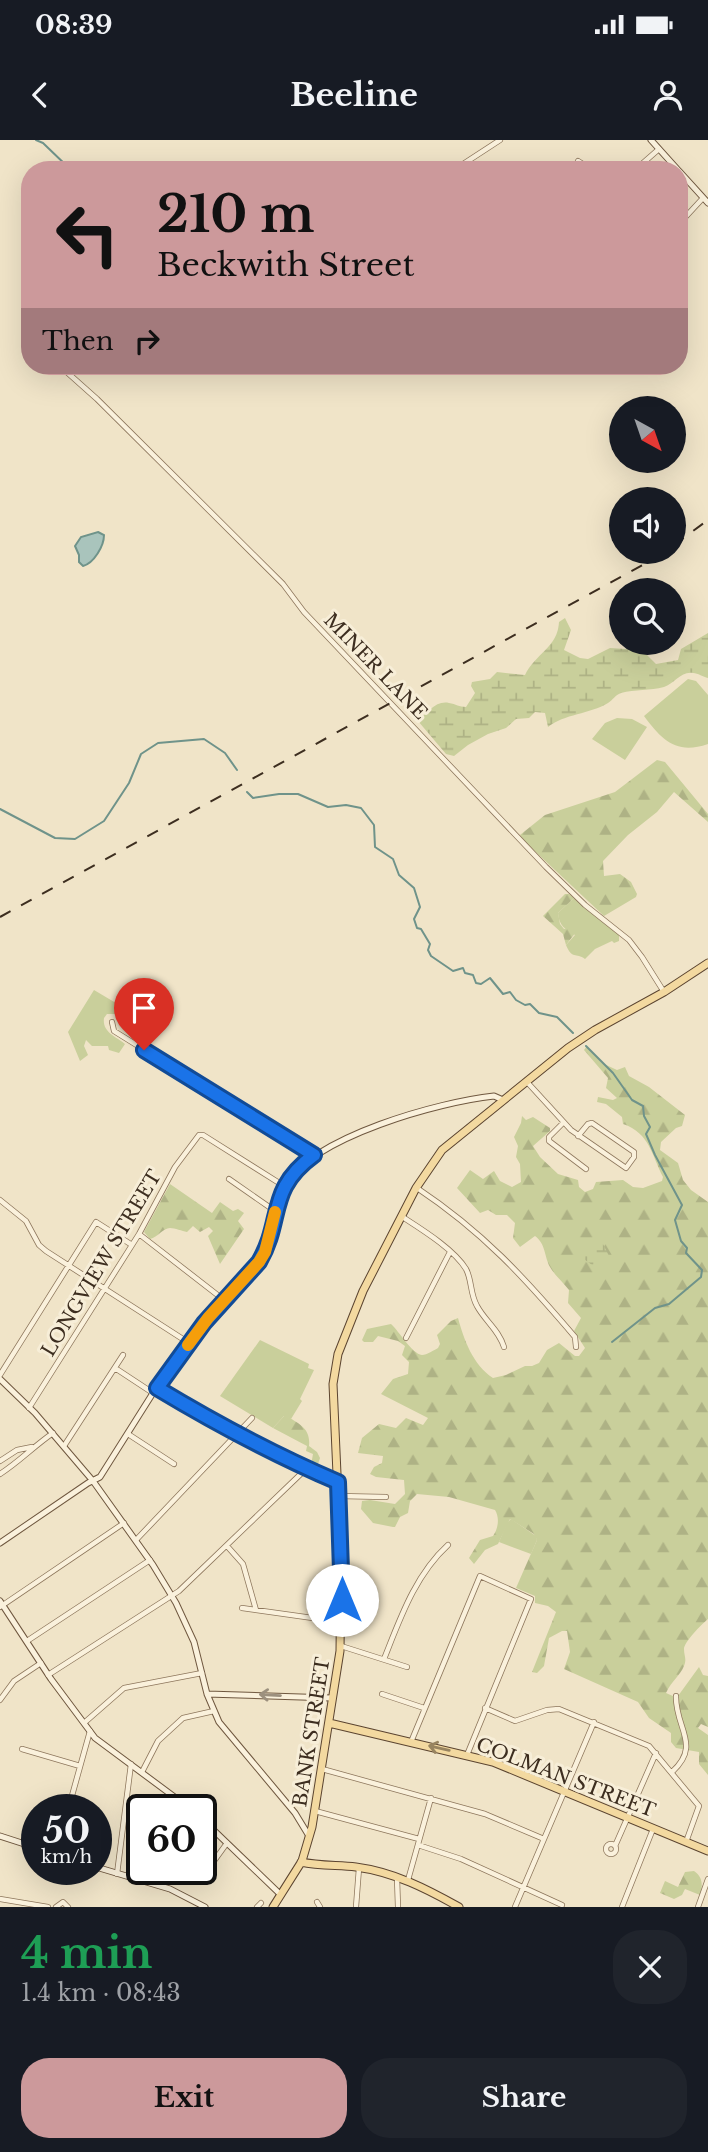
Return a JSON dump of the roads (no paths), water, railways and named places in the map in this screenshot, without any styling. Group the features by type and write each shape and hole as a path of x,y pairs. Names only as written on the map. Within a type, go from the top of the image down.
{"main road":[{"name":"BANK STREET","path":"273,1907 301,1863 309,1836 341,1646 333,1384 338,1354 354,1310 416,1188 442,1150 593,1030 664,992 708,962"},
{"name":"COLMAN STREET","path":"329,1723 493,1762 708,1851"},
{"path":"301,1863 359,1867 426,1888 460,1907"}],"street":[{"path":"468,161 500,140"},
{"path":"651,140 669,161"},
{"path":"645,161 659,149"},
{"path":"688,182 706,201 688,216"},
{"name":"MINER LANE","path":"70,375 97,398 273,575 304,612 546,867 585,905 629,940 664,992"},
{"path":"112,1022 114,1031 314,1155"},
{"path":"526,1082 578,1136 626,1168 634,1157 634,1152 592,1123 578,1136"},
{"path":"0,1543 101,1476 155,1390 189,1343 262,1258 284,1186 314,1155 424,1109 494,1096 503,1100"},
{"path":"563,1123 549,1137 549,1141 586,1169"},
{"name":"LONGVIEW STREET","path":"29,1408 139,1234 175,1167 199,1135 284,1186"},
{"path":"229,1180 275,1211"},
{"path":"416,1188 465,1222 504,1256 575,1337 576,1347"},
{"path":"0,1200 26,1221 39,1245 46,1251 189,1343"},
{"path":"401,1216 450,1252 465,1268 475,1304 501,1335 504,1347"},
{"path":"132,1245 96,1222 0,1377 53,1433 93,1481 150,1560 194,1642 207,1694 224,1730 290,1807 309,1836"},
{"path":"139,1234 225,1300"},
{"path":"406,1338 450,1252"},
{"path":"64,1446 123,1355"},
{"path":"115,1368 237,1434 338,1482"},
{"path":"136,1540 252,1418"},
{"path":"0,1474 23,1460 33,1447 53,1433"},
{"path":"128,1434 174,1464"},
{"path":"0,1461 16,1450 33,1447"},
{"path":"48,1675 172,1597 307,1468"},
{"path":"338,1496 386,1497"},
{"path":"124,1523 1,1604 48,1675 90,1731 100,1742 173,1794"},
{"path":"384,1659 407,1600 440,1552 448,1545"},
{"path":"227,1546 243,1564 256,1611"},
{"path":"27,1641 150,1560"},
{"path":"411,1742 480,1576 531,1599 467,1755"},
{"path":"242,1608 342,1623"},
{"path":"341,1646 407,1667"},
{"path":"0,1700 14,1681 41,1663"},
{"path":"84,1723 124,1688 202,1673"},
{"path":"382,1693 424,1709"},
{"path":"207,1694 332,1698"},
{"path":"671,1772 682,1762 687,1745 677,1713 676,1696"},
{"path":"485,1708 515,1721 557,1708 646,1744 699,1806 686,1842"},
{"path":"142,1772 158,1741 183,1718 214,1711"},
{"path":"515,1907 594,1722"},
{"path":"72,1794 90,1731"},
{"path":"22,1749 80,1766"},
{"path":"615,1846 656,1753"},
{"path":"117,1874 131,1764"},
{"path":"321,1769 485,1814 544,1839"},
{"path":"408,1881 431,1798"},
{"path":"315,1811 419,1839"},
{"path":"622,1907 654,1828"},
{"path":"217,1833 281,1895"},
{"path":"0,1836 21,1843"},
{"path":"217,1857 227,1843"},
{"path":"418,1845 461,1858 562,1905"},
{"path":"356,1907 359,1867"},
{"path":"112,1872 126,1876"},
{"path":"397,1878 398,1907"},
{"path":"698,1907 708,1879"},
{"path":"156,1885 177,1892 205,1907"},
{"path":"0,1899 48,1907 63,1902 68,1906"}],"water":[{"path":"98,532 104,535 100,549 91,561 83,566 79,562 75,546 81,537"}],"waterway":[{"path":"36,140 43,143 62,161"},
{"path":"0,809 55,838 75,839 104,821 129,783 141,754 158,743 204,739 225,753 237,770"},
{"path":"247,792 253,798 298,794 328,807 346,805 361,808 374,825 375,847 393,859 399,875 414,888 420,907 414,919 417,928 421,929 430,944 428,950 431,956 453,971 463,968 465,973 473,975 476,983 481,984 490,978 503,994 510,992 516,1000 525,1005 530,1004 539,1013 557,1017 573,1033"},
{"path":"586,1046 613,1073 632,1100 643,1106 644,1116 650,1127 646,1134 682,1205 675,1220 681,1241 687,1248 686,1253 702,1270 701,1277 669,1304 655,1308 612,1342"}],"railway":[{"path":"686,536 708,520"},
{"path":"0,917 644,564"}]}
